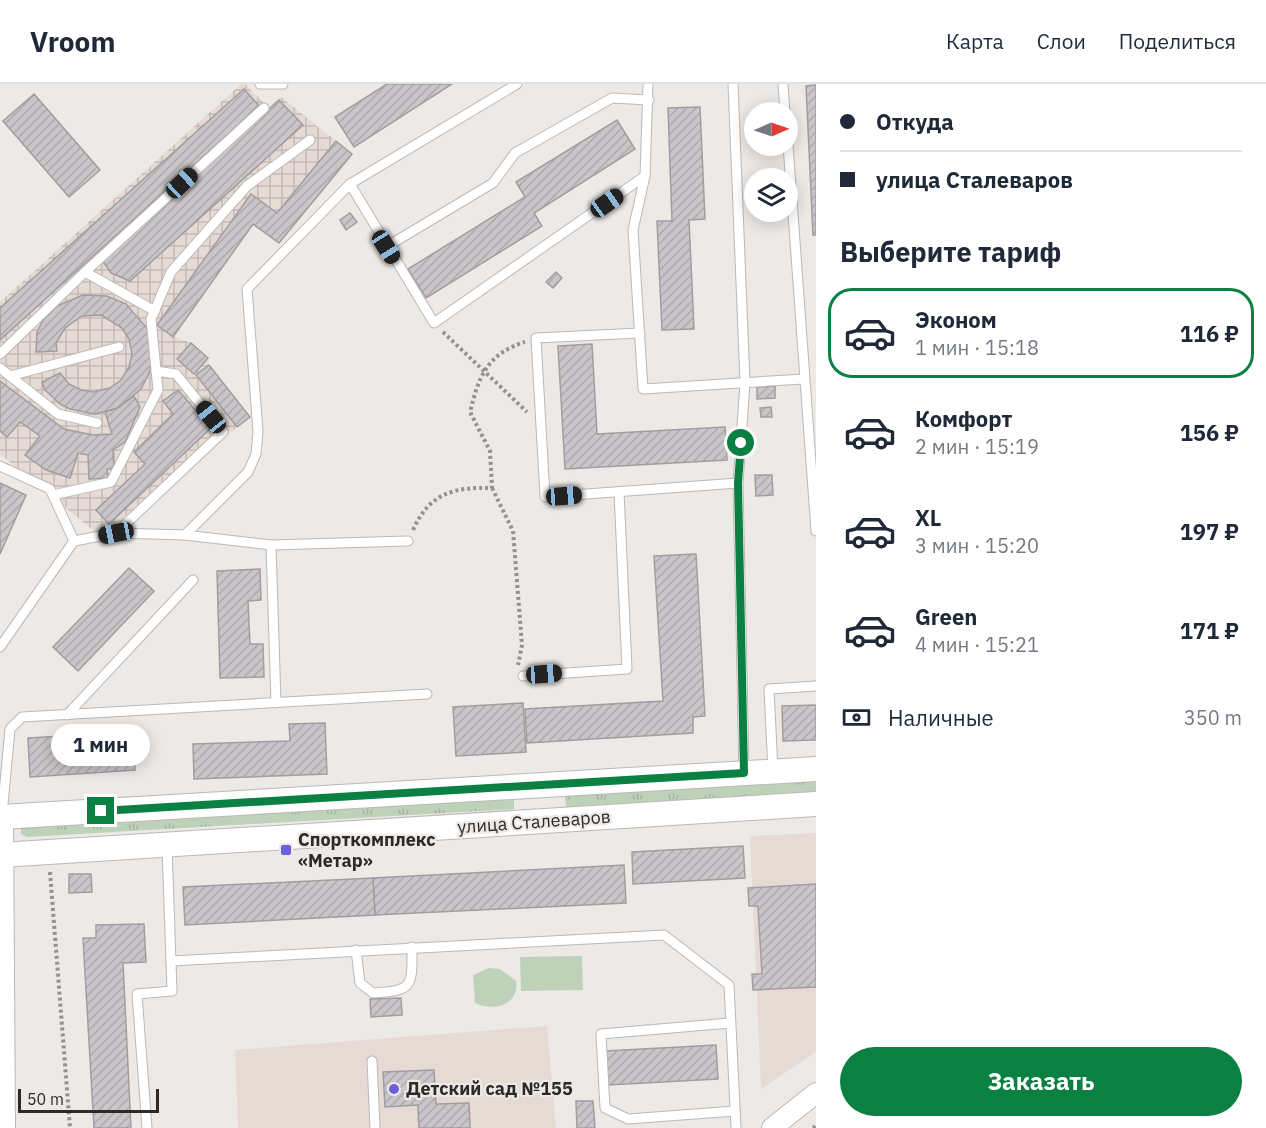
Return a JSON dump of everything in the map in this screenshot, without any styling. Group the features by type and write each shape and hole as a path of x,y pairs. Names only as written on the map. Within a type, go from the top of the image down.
{"street":[{"name":"улица Сталеваров","path":"1,817 816,769"},
{"path":"542,785 543,821"},
{"name":"улица Сталеваров","path":"1,855 816,804"},
{"path":"1,817 3,1128"},
{"path":"772,1128 816,1093"}],"lane":[{"path":"260,84 283,84"},
{"path":"185,535 248,472 256,454 258,431 247,289 350,184 517,84"},
{"path":"648,84 645,176 633,230 643,389 804,379"},
{"path":"733,84 745,382 738,483 744,773"},
{"path":"783,84 784,102"},
{"path":"386,247 493,183 515,153 612,98 649,100"},
{"path":"0,354 85,272 264,108"},
{"path":"53,495 111,482 158,390 151,319 171,272 247,186 310,140"},
{"path":"789,156 804,379 811,391 816,531"},
{"path":"350,184 434,323 645,176"},
{"path":"85,272 154,310"},
{"path":"640,333 536,338 545,497 738,483"},
{"path":"10,376 118,346"},
{"path":"0,368 58,414 97,423"},
{"path":"116,533 223,432 176,374 156,371"},
{"path":"0,466 50,489 74,541"},
{"path":"523,676 627,669 619,492"},
{"path":"0,647 74,541 116,533 185,535 271,545 408,541"},
{"path":"271,545 276,704"},
{"path":"67,715 193,580"},
{"path":"773,771 769,689 816,686"},
{"path":"1,817 10,729 22,717 427,694"},
{"path":"147,1128 137,994 172,991 166,844"},
{"path":"171,961 664,935 729,985 736,1128"},
{"path":"356,950 360,983 373,993 399,992 412,975 412,947"},
{"path":"730,1023 601,1034 605,1108 628,1119 735,1111"},
{"path":"372,1061 375,1128"}],"path":[{"path":"434,323 541,425"},
{"path":"523,676 518,667 522,645 513,531 492,488 490,451 470,412 487,364 512,346 536,338"},
{"path":"408,541 417,521 434,502 449,491 465,487 492,488"},
{"path":"50,871 70,1128"}],"shaded area":[{"path":"241,84 245,84 269,108 281,97 352,154 279,243 253,225 173,336 191,343 208,358 209,365 250,417 100,536 0,454 0,302"},
{"path":"816,833 816,1052 761,1089 750,836"},
{"name":"Детский сад №155","path":"547,1026 556,1128 238,1128 235,1050"}],"green space":[{"path":"816,774 816,796 566,811 565,789"},
{"path":"514,793 514,809 27,837 21,834 21,825"},
{"path":"582,956 583,990 521,991 520,957"},
{"path":"489,968 500,969 516,981 514,996 510,1001 490,1007 475,1003 473,975"}],"building":[{"path":"387,84 452,84 354,147 335,117"},
{"path":"816,85 816,235 813,235 806,86"},
{"path":"244,89 259,106 0,340 0,308"},
{"path":"34,94 100,170 69,197 3,121"},
{"path":"279,100 303,125 130,281 111,273 102,260"},
{"path":"700,107 705,219 689,220 694,329 662,330 657,221 672,221 668,108"},
{"path":"617,120 635,149 534,213 542,226 426,298 408,269 525,197 516,182"},
{"path":"336,141 352,154 279,243 253,224 173,337 157,325 251,194 277,213"},
{"path":"350,213 357,222 346,230 340,220"},
{"path":"556,272 562,278 553,288 546,282"},
{"path":"83,295 107,296 126,304 147,328 153,355 150,371 141,389 118,408 95,414 70,409 60,404 45,390 42,382 60,373 69,384 81,390 93,392 110,388 121,380 129,367 132,354 129,339 122,328 101,315 82,316 65,328 56,343 57,351 36,352 37,332 43,320 57,306"},
{"path":"191,343 208,358 194,374 177,359"},
{"path":"592,344 597,434 725,427 727,460 565,469 558,346"},
{"path":"209,365 250,417 237,427 196,375"},
{"path":"0,381 64,429 93,435 112,434 105,412 118,408 134,396 140,407 125,442 113,450 114,469 107,469 108,478 89,479 88,455 78,453 70,478 46,470 25,455 40,436 20,422 7,437 0,431"},
{"path":"775,386 775,398 757,399 757,387"},
{"path":"178,390 211,428 109,524 96,510 145,464 134,452 173,414 163,401"},
{"path":"771,407 772,417 761,417 760,408"},
{"path":"755,475 772,475 773,495 756,496"},
{"path":"0,483 26,495 0,554"},
{"path":"696,554 705,716 693,717 693,733 527,743 525,709 663,701 654,556"},
{"path":"129,568 154,591 78,671 53,647"},
{"path":"260,569 261,600 248,601 250,644 263,644 264,677 220,678 217,571"},
{"path":"523,703 526,752 456,756 453,707"},
{"path":"816,705 816,740 783,741 782,706"},
{"path":"325,723 327,774 194,779 193,744 290,741 289,724"},
{"path":"133,731 135,770 30,777 28,738 63,736 63,742 100,740 100,733"},
{"path":"743,846 745,878 633,884 632,852"},
{"path":"624,865 626,903 375,915 373,878"},
{"path":"69,874 91,874 92,892 69,893"},
{"path":"373,878 375,915 185,925 183,887"},
{"path":"816,884 816,987 753,990 752,974 762,974 758,906 749,906 748,888"},
{"path":"144,924 146,962 123,963 131,1128 94,1128 83,938 96,938 96,925"},
{"path":"401,998 402,1015 371,1017 370,999"},
{"path":"716,1045 718,1079 608,1085 606,1051"},
{"path":"434,1070 436,1104 469,1103 470,1128 419,1128 418,1105 385,1107 383,1072"},
{"path":"576,1101 593,1101 595,1128 577,1128"}],"place":[{"name":"Спорткомплекс «Метар»","path":"286,850"},
{"name":"Детский сад №155","path":"394,1089"}],"route":[{"path":"101,811 744,773 738,483 741,443"}]}
